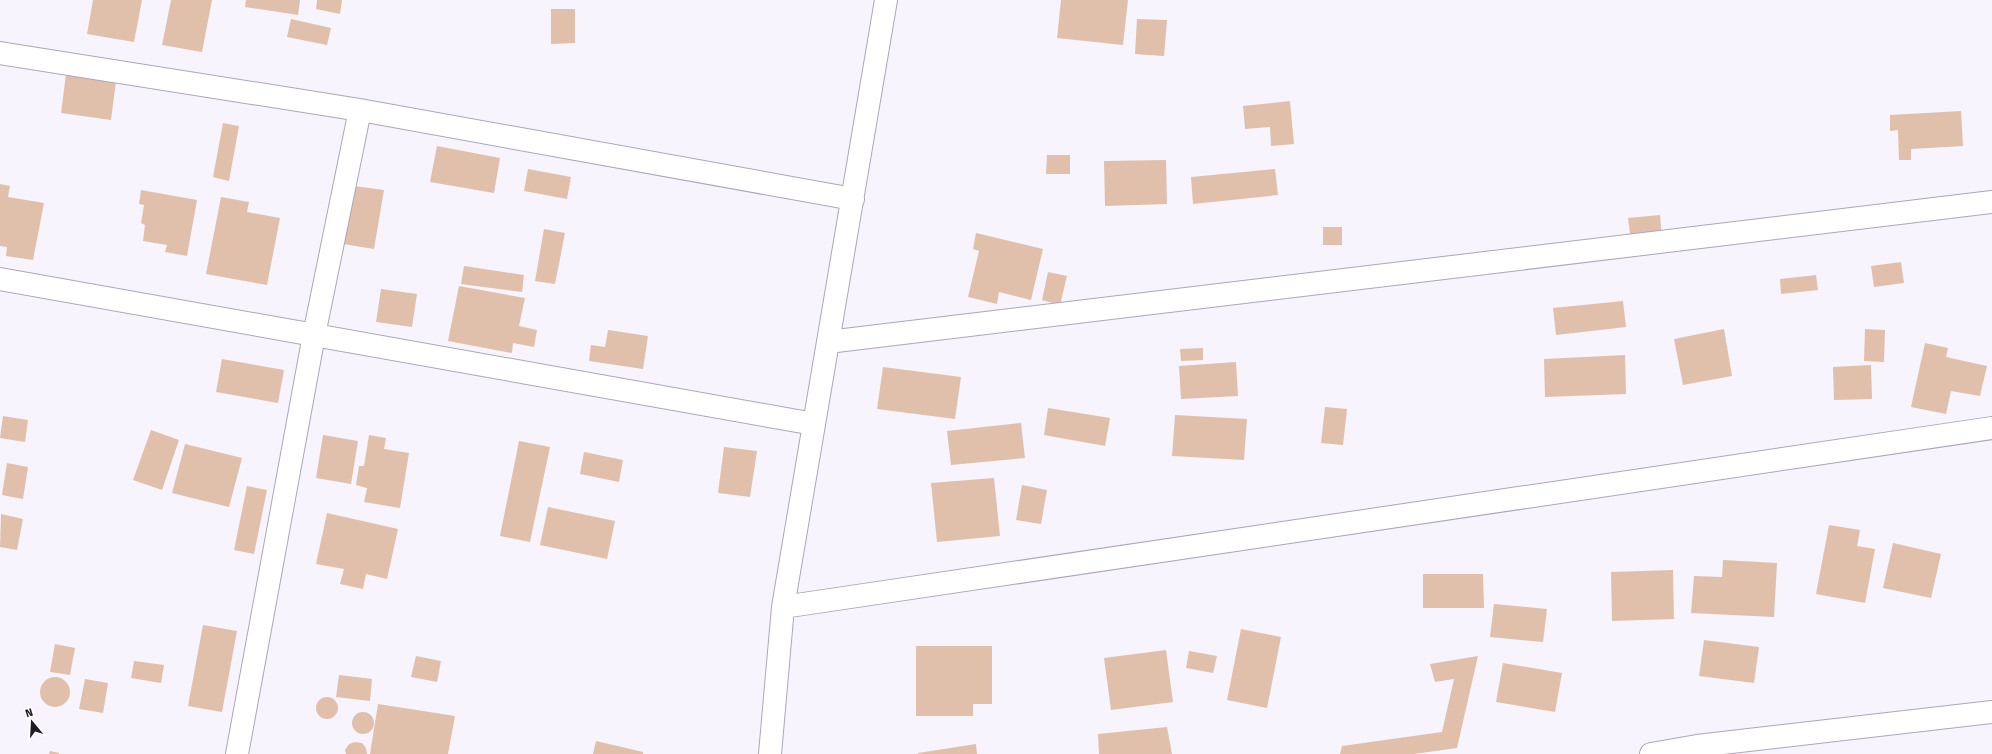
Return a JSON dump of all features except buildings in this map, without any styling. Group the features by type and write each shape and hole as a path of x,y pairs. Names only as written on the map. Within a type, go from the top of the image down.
{"street":[{"path":"770,754 783,607 886,0"},
{"path":"0,53 360,110 853,199"},
{"path":"237,754 314,335 360,110"},
{"path":"828,342 1992,202"},
{"path":"0,279 814,424"},
{"path":"783,607 1992,428"},
{"path":"1651,754 1697,746 1992,712"}]}
